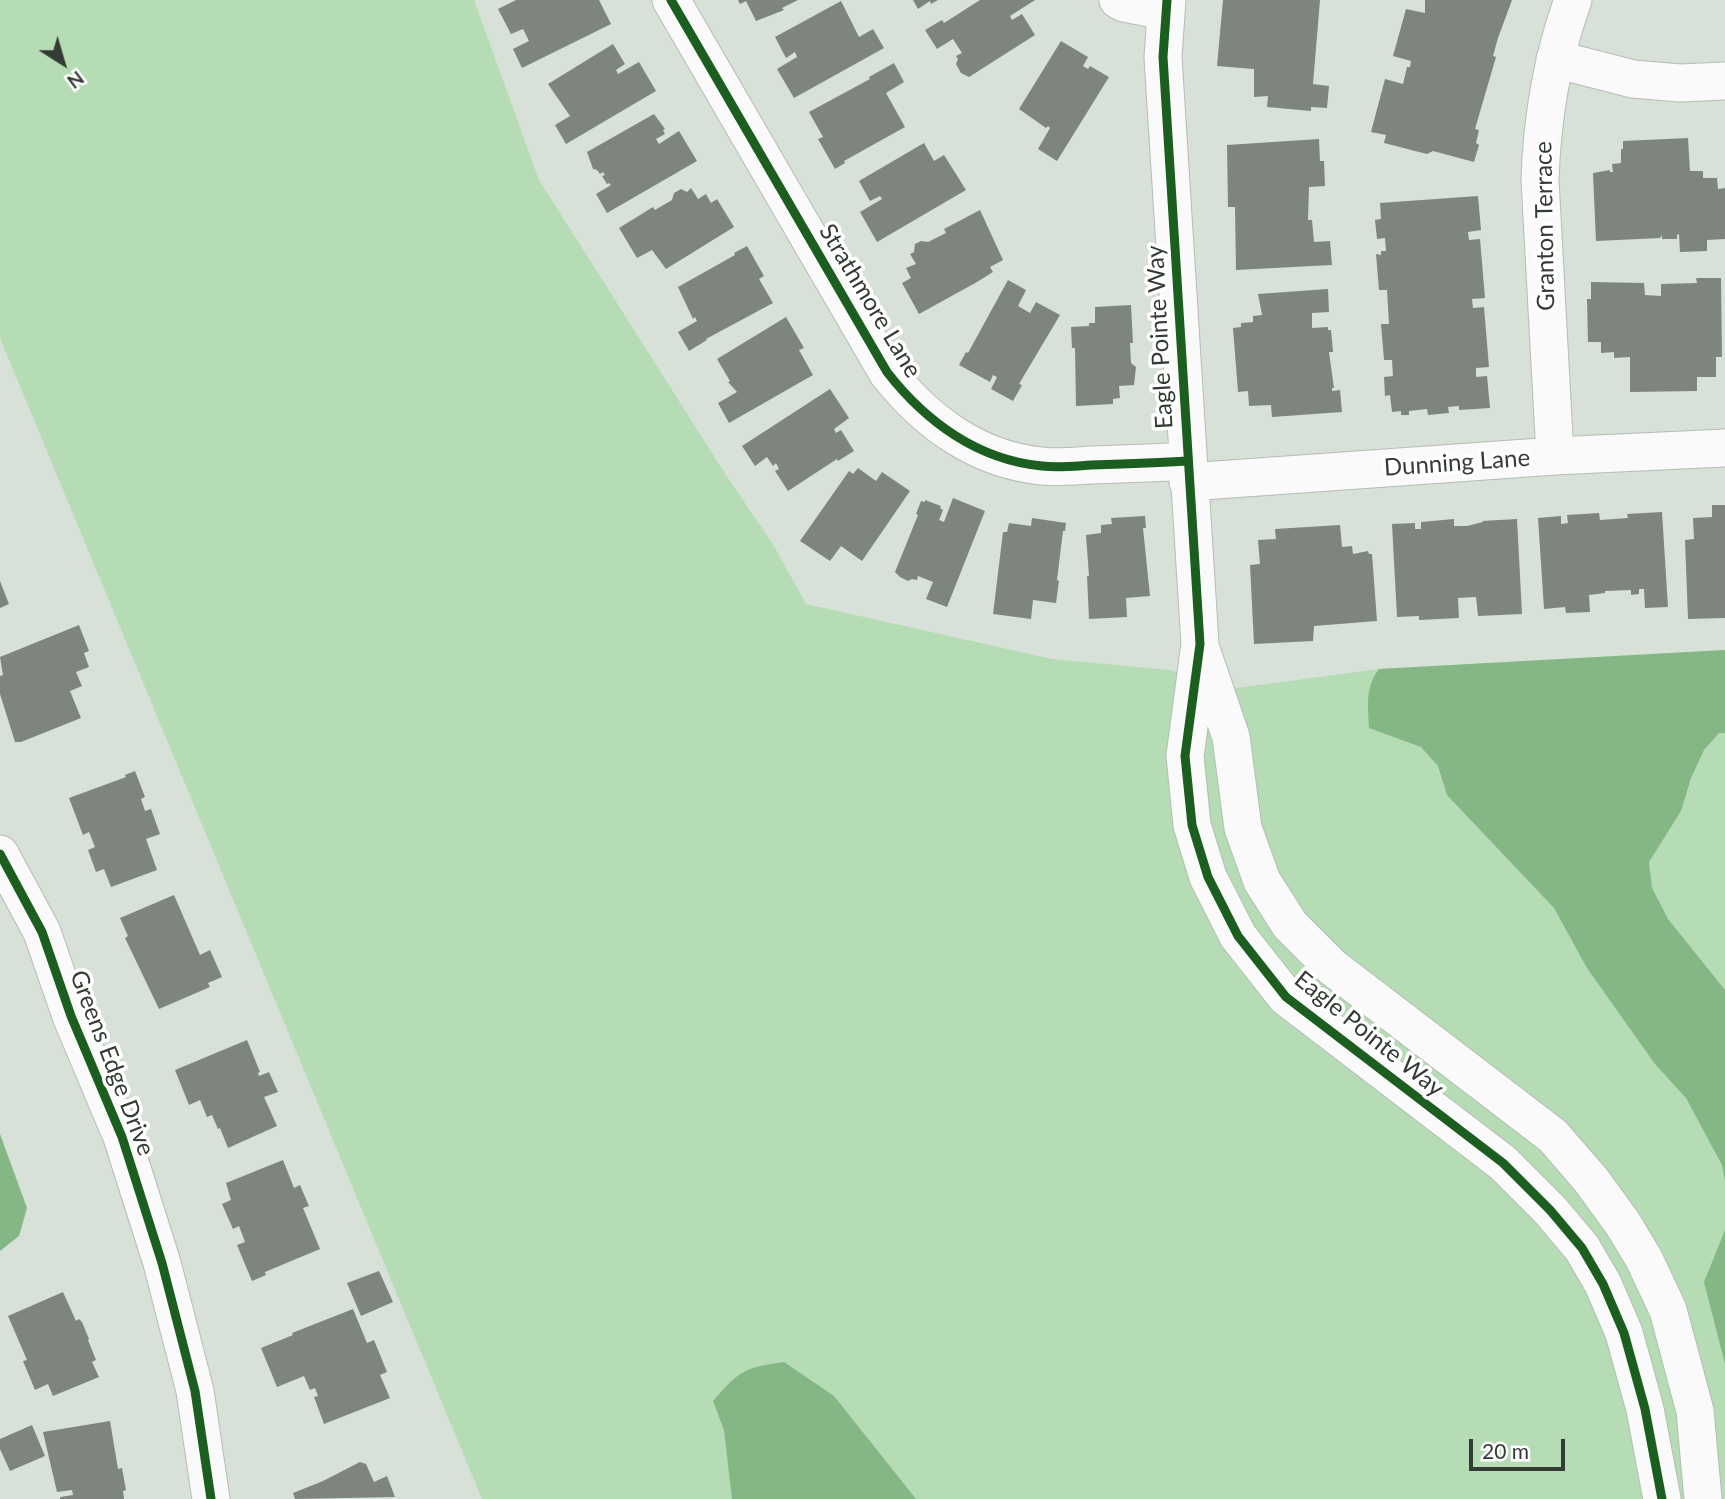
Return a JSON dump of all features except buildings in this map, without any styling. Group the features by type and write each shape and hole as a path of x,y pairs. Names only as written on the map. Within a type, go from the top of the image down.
{"street":[{"name":"Strathmore Lane","path":"671,0 887,372 907,398 955,437 983,451 1016,462 1045,467 1188,472"},
{"path":"1118,0 1124,3 1167,5"},
{"name":"Granton Terrace","path":"1555,456 1540,180 1543,132 1555,59 1573,0"},
{"name":"Eagle Pointe Way","path":"1167,5 1163,57 1200,644 1185,756 1192,825 1208,877 1238,936 1286,997 1503,1163 1550,1210 1582,1248 1603,1284 1624,1333 1644,1409 1662,1499"},
{"path":"1555,59 1633,79 1680,83 1725,81"},
{"name":"Dunning Lane","path":"1188,472 1725,448"},
{"name":"Eagle Pointe Way","path":"1200,644 1231,737 1243,828 1262,881 1290,925 1332,967 1553,1136 1623,1224 1644,1259 1668,1310 1695,1411 1703,1499"},
{"name":"Greens Edge Drive","path":"0,854 42,932 71,1016 122,1137 162,1263 195,1391 211,1499"}],"shaded area":[{"path":"0,0 474,0 539,180 774,546 806,604 1052,659 1169,670 1237,688 1379,669 1725,650 1725,1499 482,1499 0,338"},
{"path":"1725,650 1725,733 1719,733 1704,750 1691,778 1681,811 1649,862 1652,888 1668,919 1725,990 1725,1181 1722,1165 1686,1098 1655,1064 1587,968 1554,908 1447,795 1438,766 1421,747 1369,728 1368,704 1371,683 1379,669"},
{"path":"0,1134 27,1208 19,1236 0,1251"},
{"path":"1725,1230 1725,1364 1704,1282"},
{"path":"784,1362 834,1396 916,1499 732,1499 724,1430 713,1401 744,1372"}],"cycle path":[{"path":"671,0 887,372 919,407 936,422 975,447 1019,462 1060,467 1187,461"},
{"path":"1167,0 1163,57 1200,644 1185,756 1192,825 1208,877 1238,936 1286,997 1503,1163 1550,1210 1582,1248 1603,1284 1624,1333 1645,1409 1662,1499"},
{"path":"0,854 42,932 71,1016 122,1137 162,1263 195,1391 211,1499"}]}
